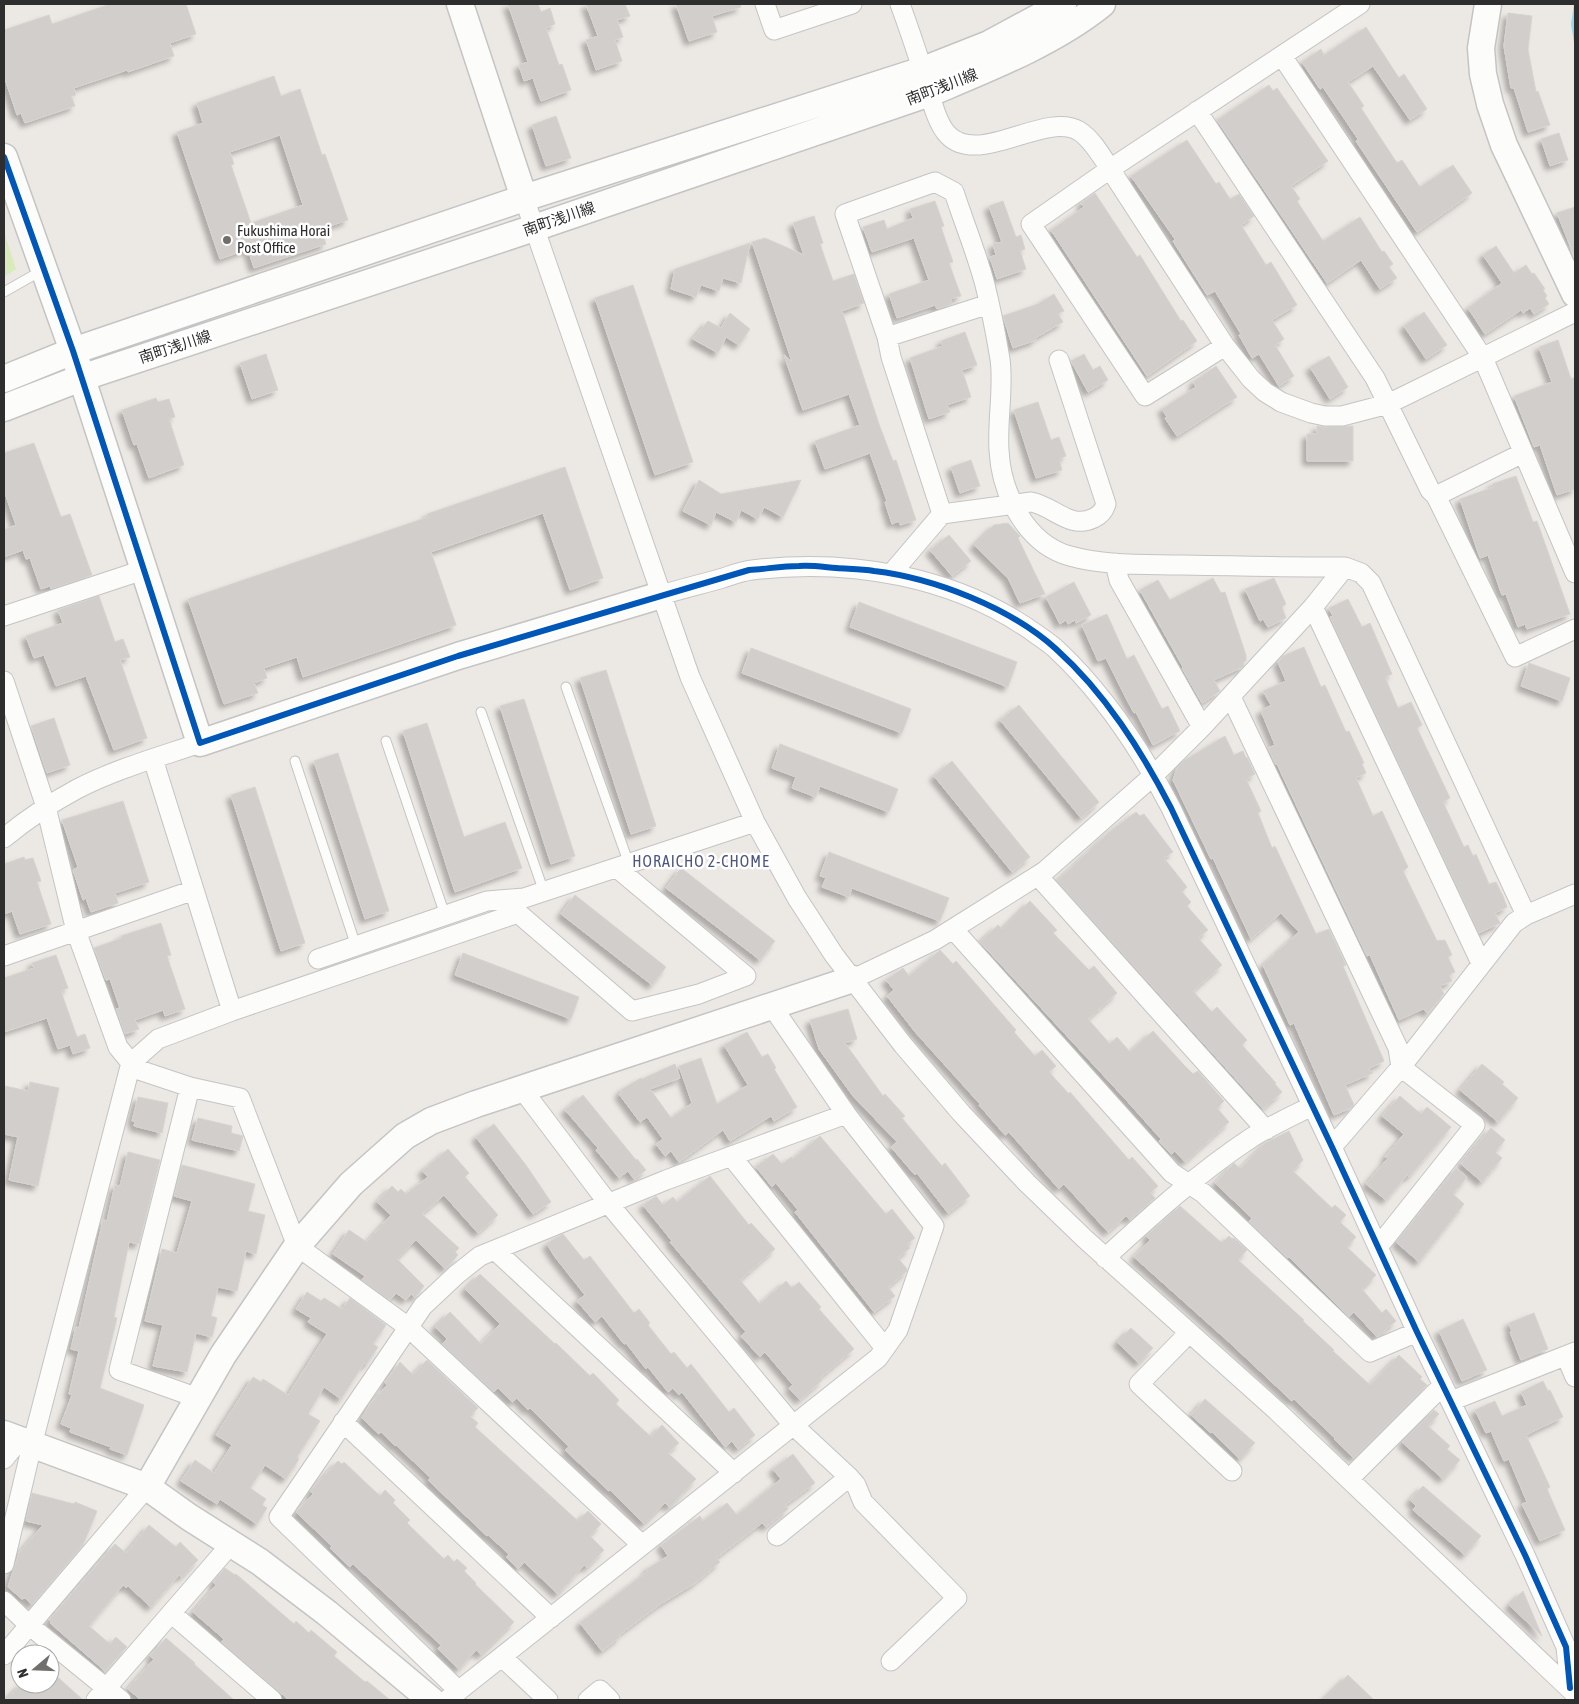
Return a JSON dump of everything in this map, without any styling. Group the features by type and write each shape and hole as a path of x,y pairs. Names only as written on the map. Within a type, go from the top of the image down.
{"street":[{"path":"460,4 534,228 690,677 755,822 817,930 903,1045 962,1114 1027,1183 1105,1258 1277,1411 1573,1691"},
{"path":"765,4 774,30 852,4"},
{"path":"900,4 938,116 947,134 958,142 980,146 1052,128 1071,128 1081,132 1110,169 1225,346 1251,379 1281,402 1324,416 1342,416 1388,404 1575,312"},
{"name":"南町浅川線","path":"4,408 81,378 534,228 926,82 989,44 1063,4"},
{"name":"南町浅川線","path":"4,379 73,351 524,198 926,82 993,67 1081,21 1102,4"},
{"path":"1225,346 1145,396 1031,224 1110,169 1360,4"},
{"path":"1488,4 1481,48 1483,74 1490,104 1504,145 1575,294"},
{"path":"1282,56 1483,358 1575,573"},
{"path":"1197,111 1375,378 1430,490 1436,496 1515,657 1575,629"},
{"path":"4,157 73,351 200,743"},
{"path":"942,514 891,357 887,337 845,214 935,182 954,192 985,284 1000,362 1000,457 1003,478 1013,504 1024,523 1042,542 1052,549 1069,556 1115,563 1344,567 1361,573 1371,583 1526,915"},
{"path":"887,337 989,304"},
{"path":"891,574 942,514 1013,504 1036,503 1076,522 1088,521 1102,513 1106,504 1059,360"},
{"path":"1436,496 1523,453"},
{"path":"1115,563 1120,580 1202,727"},
{"path":"4,838 46,807 79,788 153,759 458,656 750,570 800,566 875,571 891,574 920,580 980,601 1019,621 1056,648 1086,679 1116,716 1154,775 1332,1147 1417,1332 1525,1555 1566,1647 1573,1691"},
{"path":"4,1655 147,1487 223,1355 297,1246 351,1184 406,1136 431,1120 852,979 935,940 1045,871 1154,775 1231,697 1313,607 1344,567"},
{"path":"4,616 143,570"},
{"path":"1313,607 1482,963"},
{"path":"4,681 46,807 76,931 118,1047 136,1069 190,1087 240,1098 297,1246 408,1327 642,1546"},
{"path":"1231,697 1398,1048 1401,1067 1475,1125 1378,1247"},
{"path":"153,759 232,1011"},
{"path":"4,1564 15,1444 131,1063 158,1039 516,906 524,898 755,822"},
{"path":"318,959 486,901 516,906 632,1012 699,994 746,976 623,866"},
{"path":"1038,876 1266,1130"},
{"path":"4,956 194,890"},
{"path":"1332,1147 1401,1067 1514,923 1526,915 1575,894"},
{"path":"953,929 1172,1173 1202,1193 1370,1352 1417,1332"},
{"path":"771,1005 846,1114 934,1226 898,1330 878,1358 453,1696 279,1517 343,1422 423,1306 456,1275 480,1256 666,1180 846,1114"},
{"path":"190,1087 119,1370 198,1398"},
{"path":"522,1089 608,1203 793,1425 856,1485 863,1502 957,1598 891,1661"},
{"path":"1105,1258 1189,1183 1253,1137 1312,1106"},
{"path":"731,1156 885,1348"},
{"path":"495,1250 734,1472"},
{"path":"1189,1333 1139,1384 1232,1471"},
{"path":"1349,1479 1447,1393 1570,1354 1575,1377"},
{"path":"343,1422 551,1618"},
{"path":"15,1444 147,1487 189,1517 260,1562 327,1613 431,1700"},
{"path":"777,1536 849,1478"},
{"path":"102,1694 231,1544"},
{"path":"4,1601 102,1694 121,1700"},
{"path":"171,1613 272,1700"},
{"path":"502,1657 548,1700"},
{"path":"588,1700 600,1690 610,1700"}],"lane":[{"path":"4,292 44,270"},
{"path":"566,687 623,866"},
{"path":"481,712 544,892"},
{"path":"386,741 445,915"},
{"path":"295,761 356,946"}],"green space":[{"path":"4,232 16,269 4,277"}],"water":[{"path":"1575,4 1575,49 1571,24"}],"building":[{"path":"110,4 186,4 196,34 170,43 174,56 74,88 76,95 71,96 75,106 25,123 21,113 17,115 4,76 4,30 49,15 52,24"},
{"path":"508,4 538,4 541,12 550,8 555,24 546,28 559,65 562,64 571,90 541,101 533,78 524,81 519,65 528,62"},
{"path":"586,4 625,4 630,16 617,20 623,37 615,40 622,61 596,70 586,40 598,36"},
{"path":"676,4 740,4 741,7 712,16 717,32 689,41"},
{"path":"1508,13 1532,16 1528,49 1536,92 1538,91 1550,125 1528,132 1514,88 1511,88 1504,46"},
{"path":"1366,27 1399,78 1404,74 1427,109 1410,120 1373,66 1348,82 1364,106 1361,108 1397,163 1402,160 1420,187 1453,165 1472,193 1417,232 1356,141 1358,139 1323,87 1320,89 1302,62 1321,49 1324,55"},
{"path":"274,76 281,96 300,89 322,155 325,154 348,220 321,229 326,244 254,268 248,249 220,259 177,132 203,123 197,103","holes":["280,135 303,205 251,223 231,165 234,164 230,152"]},
{"path":"1269,85 1273,91 1277,88 1328,161 1291,186 1300,199 1297,201 1323,241 1360,217 1382,252 1384,251 1393,264 1389,267 1397,278 1380,289 1361,260 1327,283 1217,120"},
{"path":"556,116 571,158 546,166 532,125"},
{"path":"1559,133 1568,160 1550,166 1541,139"},
{"path":"1187,140 1216,184 1219,182 1230,199 1239,194 1254,216 1241,225 1266,265 1271,262 1297,305 1272,320 1284,339 1275,345 1294,376 1279,386 1259,354 1252,358 1239,335 1241,334 1215,291 1207,295 1173,241 1175,239 1131,176"},
{"path":"1095,193 1137,257 1140,255 1181,321 1183,320 1197,341 1147,376 1051,230 1084,207 1081,203"},
{"path":"935,201 944,226 941,227 953,262 949,263 961,296 950,299 952,304 937,309 935,305 897,318 889,294 929,280 914,238 872,252 863,227 884,220 887,229 913,218 910,209"},
{"path":"1003,201 1016,237 1021,235 1025,249 1020,251 1026,269 997,279 990,257 996,255 993,244 1002,242 989,206"},
{"path":"1575,207 1575,258 1557,213"},
{"path":"814,216 823,243 820,244 833,281 854,274 864,303 842,311 879,424 893,461 896,460 916,520 900,525 899,521 892,524 885,502 887,501 870,453 825,469 815,441 860,425 849,394 803,410 784,355 792,362 752,242 765,238 804,255 793,223"},
{"path":"750,243 741,283 723,278 719,291 701,285 696,297 671,289 675,269"},
{"path":"1496,246 1514,273 1526,265 1532,274 1534,273 1545,289 1543,290 1547,296 1545,298 1549,304 1534,314 1530,308 1523,313 1521,310 1485,334 1468,308 1502,283 1483,255"},
{"path":"633,285 693,462 655,475 595,298"},
{"path":"1054,294 1064,311 1058,314 1063,322 1035,338 1036,340 1013,348 1003,316 1038,304"},
{"path":"1424,312 1447,345 1426,359 1404,326"},
{"path":"730,313 750,329 739,345 726,337 718,353 693,339 708,321 721,328"},
{"path":"965,332 977,365 962,370 971,397 947,405 950,412 929,419 910,358 943,346 941,341"},
{"path":"1558,340 1571,379 1575,377 1575,489 1557,495 1540,445 1534,447 1514,396 1552,382 1539,347"},
{"path":"266,354 278,390 252,399 240,363"},
{"path":"1084,354 1093,370 1100,366 1108,380 1088,392 1071,361"},
{"path":"1329,356 1348,387 1330,399 1310,367"},
{"path":"1216,366 1237,397 1177,436 1165,418 1167,417 1162,409 1196,387 1193,382"},
{"path":"156,398 158,402 169,399 175,417 169,419 184,465 149,478 137,444 134,445 122,410"},
{"path":"1038,402 1051,440 1059,437 1066,456 1059,459 1062,470 1036,478 1014,410"},
{"path":"1317,426 1353,426 1353,461 1307,461 1307,434 1317,434"},
{"path":"34,443 61,517 70,514 92,575 51,589 50,586 41,589 30,558 26,559 23,550 4,557 4,530 16,525 4,490 4,453"},
{"path":"971,460 980,486 960,493 951,467"},
{"path":"565,467 603,578 570,590 543,513 431,552 456,625 303,677 297,657 264,668 267,678 254,683 258,693 224,704 188,599 428,517 427,514"},
{"path":"1516,476 1533,522 1537,521 1570,614 1527,629 1525,624 1518,627 1506,594 1502,595 1488,555 1480,558 1460,499 1494,487 1492,484"},
{"path":"699,480 721,494 801,480 783,517 764,507 758,519 741,510 736,522 716,512 711,525 683,511"},
{"path":"1008,523 1020,536 1018,538 1045,594 1020,603 1008,578 974,545 994,525"},
{"path":"949,535 971,561 952,576 930,550"},
{"path":"1213,578 1221,593 1225,592 1246,655 1246,661 1243,662 1243,667 1214,680 1220,691 1202,703 1140,590 1158,580 1170,600"},
{"path":"1274,578 1286,604 1282,607 1286,618 1268,627 1263,619 1260,621 1245,589"},
{"path":"1074,582 1091,615 1076,623 1075,620 1068,624 1066,620 1060,624 1046,597"},
{"path":"99,596 115,642 123,639 130,657 120,660 147,738 114,750 86,676 56,686 44,655 34,658 26,636 63,623 58,610"},
{"path":"1348,599 1362,627 1370,623 1392,674 1385,677 1398,708 1411,702 1422,725 1417,728 1450,798 1443,802 1464,847 1468,845 1473,856 1476,854 1489,884 1496,882 1503,896 1507,907 1495,913 1500,923 1479,933 1330,617 1333,616 1329,608"},
{"path":"859,602 1017,662 1008,687 850,627"},
{"path":"1107,614 1127,659 1134,655 1162,709 1168,706 1180,731 1153,745 1136,712 1134,713 1106,658 1098,661 1082,625"},
{"path":"1304,647 1321,687 1325,685 1346,732 1349,731 1364,763 1362,764 1366,773 1356,778 1373,816 1382,811 1408,867 1403,871 1437,941 1445,940 1452,955 1448,957 1455,972 1449,975 1452,981 1440,986 1444,994 1428,1013 1423,1009 1399,1020 1370,955 1367,956 1268,748 1275,745 1261,711 1271,705 1263,691 1286,681 1278,662 1283,656"},
{"path":"751,648 911,709 902,733 742,673"},
{"path":"1529,663 1570,678 1562,701 1521,686"},
{"path":"606,670 656,826 631,834 580,678"},
{"path":"524,699 575,856 551,864 500,706"},
{"path":"1019,705 1099,802 1081,818 1000,720"},
{"path":"54,718 70,765 47,773 31,726"},
{"path":"427,723 464,837 505,822 522,868 455,892 403,731"},
{"path":"1225,736 1234,755 1243,751 1247,757 1255,774 1246,779 1261,811 1258,813 1272,848 1275,846 1316,934 1329,929 1346,965 1343,966 1384,1061 1368,1069 1373,1073 1345,1085 1354,1105 1334,1115 1294,1023 1290,1025 1263,965 1299,932 1281,913 1251,939 1213,858 1211,859 1173,780 1177,768 1185,760"},
{"path":"780,744 898,789 889,812 820,786 816,797 792,788 796,777 772,768"},
{"path":"338,753 389,911 365,919 314,761"},
{"path":"952,761 1030,857 1012,872 934,776"},
{"path":"255,787 305,943 281,951 231,795"},
{"path":"123,801 149,882 115,893 118,903 91,912 86,898 83,900 73,870 78,867 62,820"},
{"path":"1136,812 1140,816 1144,814 1173,852 1164,858 1187,887 1182,892 1191,902 1187,906 1208,930 1198,938 1222,965 1193,991 1212,1012 1217,1007 1247,1040 1242,1045 1282,1092 1263,1109 1057,881 1107,834"},
{"path":"829,852 949,898 940,921 852,888 849,897 822,887 826,878 820,876"},
{"path":"24,857 25,860 33,858 41,881 37,882 51,924 20,934 12,911 4,914 4,864"},
{"path":"681,868 775,941 760,960 666,888"},
{"path":"575,895 666,967 652,985 561,914"},
{"path":"1030,901 1057,930 1053,933 1089,970 1094,966 1117,993 1088,1019 1110,1044 1117,1037 1130,1052 1153,1031 1193,1074 1198,1071 1224,1101 1217,1108 1229,1122 1185,1162 1175,1151 1171,1154 1159,1141 1161,1139 1128,1102 980,942 998,925 1002,929"},
{"path":"161,923 171,955 167,956 185,1009 165,1016 163,1010 135,1020 139,1029 125,1034 116,1009 120,1008 110,979 106,980 94,948 122,938 121,936"},
{"path":"940,950 953,964 956,961 1016,1030 1014,1032 1035,1056 1042,1050 1056,1066 1049,1072 1069,1094 1070,1092 1129,1160 1132,1157 1158,1186 1150,1193 1155,1198 1130,1220 1126,1216 1108,1232 1064,1184 1059,1189 1009,1132 1005,1135 980,1104 916,1033 887,996 894,990 886,980 903,968 909,976"},
{"path":"463,953 579,997 571,1019 455,975"},
{"path":"56,955 68,988 61,991 77,1037 85,1034 90,1048 73,1054 70,1045 58,1049 47,1018 4,1032 4,978 34,968 32,963"},
{"path":"848,1009 857,1039 845,1043 883,1096 885,1094 905,1116 902,1118 942,1166 945,1163 970,1196 948,1213 917,1173 915,1175 891,1147 897,1142 853,1096 819,1049 810,1020"},
{"path":"747,1032 762,1057 768,1054 776,1068 774,1069 797,1107 774,1121 771,1116 730,1141 723,1130 679,1162 671,1151 665,1156 656,1144 663,1139 647,1117 640,1122 619,1094 622,1092 621,1090 641,1078 675,1064 680,1078 650,1089 671,1118 692,1103 679,1066 701,1058 717,1104 748,1085 724,1045"},
{"path":"1482,1064 1504,1082 1502,1084 1518,1098 1498,1122 1460,1090"},
{"path":"30,1082 59,1088 38,1186 9,1180 18,1137 4,1134 5,1086 28,1091"},
{"path":"583,1095 646,1170 634,1179 628,1171 619,1178 596,1150 598,1148 565,1110"},
{"path":"1400,1096 1421,1114 1427,1107 1451,1127 1409,1177 1407,1175 1386,1200 1366,1184 1388,1158 1385,1157 1404,1134 1382,1116"},
{"path":"138,1097 168,1103 162,1133 134,1126 135,1121 132,1121"},
{"path":"198,1118 232,1126 231,1133 243,1136 239,1151 192,1140"},
{"path":"494,1124 526,1165 551,1202 533,1214 476,1137"},
{"path":"1491,1128 1505,1140 1495,1152 1502,1158 1482,1182 1461,1164"},
{"path":"1289,1131 1303,1160 1293,1171 1332,1208 1335,1205 1346,1215 1340,1222 1356,1237 1347,1247 1376,1275 1362,1289 1382,1313 1386,1309 1396,1321 1377,1337 1354,1312 1349,1317 1289,1257 1249,1222 1252,1218 1215,1183 1234,1163 1240,1169 1265,1143"},
{"path":"820,1136 886,1214 892,1209 915,1238 907,1244 910,1248 898,1258 907,1271 888,1287 895,1296 874,1312 795,1212 798,1210 776,1183 772,1187 756,1167 773,1154 782,1164 791,1157 793,1159"},
{"path":"448,1149 469,1173 465,1177 498,1215 478,1233 444,1195 422,1214 459,1248 455,1252 458,1255 445,1269 416,1240 397,1259 424,1286 415,1298 411,1294 406,1300 396,1293 390,1300 362,1280 365,1276 333,1254 349,1230 367,1242 391,1215 377,1202 392,1186 398,1192 401,1189 406,1194 428,1177 422,1171"},
{"path":"128,1152 160,1160 139,1244 129,1242 114,1317 117,1318 100,1388 144,1405 127,1455 70,1432 71,1428 61,1424 72,1395 69,1394 79,1351 71,1349 76,1327 79,1328 103,1220 107,1221 115,1185 120,1186"},
{"path":"182,1165 255,1184 248,1211 265,1215 256,1254 246,1251 237,1291 218,1287 211,1316 217,1318 212,1337 196,1333 187,1372 153,1366 163,1325 145,1321 162,1249 177,1253 192,1201 174,1196"},
{"path":"1456,1168 1467,1177 1453,1194 1464,1204 1419,1262 1396,1242"},
{"path":"710,1176 749,1225 751,1223 775,1249 740,1280 760,1304 786,1281 792,1288 799,1282 821,1307 819,1309 854,1349 820,1378 822,1380 800,1400 789,1388 793,1385 765,1352 760,1357 741,1336 746,1332 670,1242 672,1241 643,1205 656,1196 663,1205 673,1197 677,1202"},
{"path":"1180,1206 1222,1243 1229,1236 1247,1250 1238,1260 1304,1320 1333,1351 1370,1385 1399,1355 1422,1377 1420,1379 1427,1385 1354,1458 1294,1399 1292,1401 1134,1257 1150,1240 1146,1236"},
{"path":"563,1234 584,1260 590,1256 634,1313 639,1309 650,1323 648,1325 671,1354 674,1352 687,1368 691,1364 729,1412 734,1408 755,1435 738,1449 732,1441 725,1447 682,1392 679,1395 673,1388 668,1392 648,1367 646,1369 626,1343 624,1344 602,1316 595,1322 577,1301 585,1295 547,1244"},
{"path":"480,1274 590,1376 593,1373 619,1400 616,1404 651,1437 662,1425 679,1443 668,1453 696,1479 670,1507 665,1503 644,1524 610,1490 565,1450 569,1447 530,1408 528,1410 517,1398 512,1402 498,1388 494,1392 442,1344 447,1339 435,1327 450,1312 481,1344 500,1324 465,1289"},
{"path":"307,1292 321,1301 324,1298 342,1309 350,1298 386,1325 373,1344 378,1347 366,1365 364,1363 341,1399 324,1387 308,1414 320,1421 297,1457 299,1459 286,1479 265,1465 250,1488 266,1499 262,1505 267,1508 257,1524 220,1499 217,1504 181,1481 195,1460 214,1473 232,1445 216,1435 253,1377 261,1382 263,1379 288,1395 327,1334 308,1322 311,1318 296,1309"},
{"path":"1534,1313 1548,1349 1521,1360 1510,1332 1512,1332 1509,1323"},
{"path":"1463,1319 1487,1370 1462,1381 1439,1331"},
{"path":"1131,1328 1153,1348 1139,1363 1117,1342"},
{"path":"427,1360 478,1408 470,1416 478,1423 475,1427 578,1521 588,1511 601,1524 590,1536 604,1550 587,1568 584,1565 558,1594 524,1562 518,1569 506,1557 509,1554 487,1536 428,1480 431,1478 396,1445 381,1432 379,1434 362,1418 370,1404 387,1385 385,1382 400,1362 413,1375"},
{"path":"1543,1381 1548,1391 1550,1390 1563,1417 1526,1435 1550,1487 1547,1489 1565,1530 1540,1541 1522,1504 1527,1502 1509,1459 1504,1461 1491,1431 1486,1433 1475,1410 1495,1401 1502,1416 1527,1405 1521,1392"},
{"path":"1205,1399 1255,1443 1240,1459 1191,1415"},
{"path":"1434,1410 1439,1414 1428,1426 1450,1446 1447,1449 1460,1460 1443,1479 1402,1442"},
{"path":"793,1454 815,1483 785,1505 788,1509 766,1527 762,1523 716,1558 720,1562 695,1583 659,1605 619,1635 620,1637 602,1651 580,1623 648,1571 647,1569 668,1556 661,1545 700,1516 703,1521 727,1503 737,1515 781,1479 773,1469"},
{"path":"338,1461 342,1464 344,1462 380,1496 385,1490 395,1500 393,1503 410,1520 407,1523 444,1559 448,1555 454,1562 457,1559 467,1568 464,1571 475,1584 514,1622 481,1655 476,1650 459,1669 438,1649 441,1645 353,1564 350,1567 330,1548 332,1546 296,1512 313,1494 310,1491"},
{"path":"1423,1486 1481,1536 1465,1555 1413,1510 1416,1506 1410,1500"},
{"path":"32,1493 74,1504 75,1502 97,1511 83,1545 32,1605 8,1587 19,1553 43,1525 26,1521"},
{"path":"149,1525 176,1547 180,1542 198,1560 182,1577 179,1575 151,1607 128,1586 126,1588 123,1585 89,1626 110,1644 116,1637 127,1647 105,1671 50,1623 49,1620 115,1544 126,1553"},
{"path":"225,1568 236,1574 294,1624 296,1621 309,1633 311,1630 337,1652 334,1656 390,1700 289,1700 221,1642 224,1639 193,1612 216,1585 213,1582"},
{"path":"1523,1591 1542,1636 1509,1605"},
{"path":"166,1638 234,1700 141,1700 128,1689 154,1659 150,1656"},
{"path":"1348,1675 1374,1700 1323,1700"},
{"path":"60,1679 83,1700 5,1700 11,1694 60,1694"}],"cycle path":[{"path":"4,157 73,351 200,743 458,656 749,570 780,567 808,566 869,570 921,580 946,588 971,597 1017,620 1038,634 1074,666 1121,723 1171,808 1332,1147 1417,1332 1525,1555 1566,1647 1570,1688"}],"place":[{"name":"Fukushima Horai Post Office","path":"227,240"}],"district":[{"name":"HORAICHO 2-CHOME","path":"701,861"}]}
